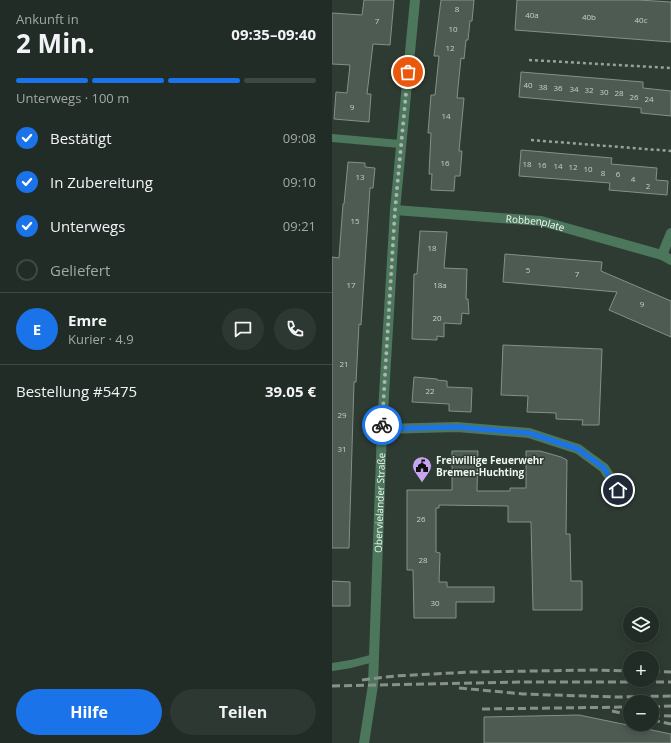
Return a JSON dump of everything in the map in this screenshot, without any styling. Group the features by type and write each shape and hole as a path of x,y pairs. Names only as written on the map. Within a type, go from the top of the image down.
{"street":[{"name":"Obervielander Straße","path":"364,743 373,685 382,429 395,210 400,144 415,0"},
{"name":"Robbenplate","path":"395,210 541,221 666,258"},
{"path":"666,258 671,233"},
{"path":"382,429 457,427 529,433 578,449 604,468 618,490"}],"lane":[{"path":"332,138 400,144"},
{"path":"332,667 374,658"}],"path":[{"path":"529,60 671,68"},
{"path":"531,140 671,151"}],"building":[{"path":"364,0 394,0 390,45 373,44 367,94 371,94 369,122 334,119 336,92 347,93 350,65 332,64 332,13 362,15"},
{"path":"441,0 474,0 472,21 470,21 468,40 466,40 464,59 461,58 457,98 464,98 459,151 462,151 460,176 455,176 454,191 431,190 432,174 429,174 431,133 428,133 431,95 435,95 439,56 434,56"},
{"path":"517,0 638,0 671,2 671,42 515,30"},
{"path":"521,72 643,82 643,88 671,91 671,116 641,113 641,108 519,97"},
{"path":"521,150 612,158 611,164 657,168 656,180 668,181 667,195 609,190 610,183 519,176"},
{"path":"348,162 365,163 365,167 375,168 373,188 370,188 361,325 359,324 356,382 354,382 349,548 332,548 332,257 339,258"},
{"path":"420,231 447,232 444,268 467,269 466,299 468,299 469,314 462,313 461,324 444,323 444,337 437,336 437,340 412,339 414,274 417,274"},
{"path":"505,254 602,262 601,271 671,301 671,337 609,310 617,292 503,282"},
{"path":"503,345 602,349 599,425 582,425 583,420 556,419 556,413 527,412 528,396 501,395"},
{"path":"414,377 447,381 447,387 472,388 471,412 449,411 449,404 412,402"},
{"path":"452,451 478,451 477,491 510,491 510,488 526,488 526,451 540,451 567,460 566,534 570,534 571,581 582,581 582,610 533,610 531,522 508,522 508,506 439,505 439,508 436,508 436,552 440,553 439,582 447,582 447,587 494,587 494,602 456,602 456,618 414,618 413,570 407,570 407,490 452,490"},
{"path":"332,581 350,582 350,606 332,606"},
{"path":"579,715 623,724 623,731 656,731 671,734 671,743 484,743 484,717"}],"railway":[{"path":"362,680 395,676 471,672 623,671"},
{"path":"659,671 671,672"},
{"path":"332,686 524,682 671,682"},
{"path":"459,688 523,694 616,697 671,696"},
{"path":"659,707 671,706"},
{"path":"482,709 623,707"},
{"path":"612,711 623,713"},
{"path":"659,715 671,716"},
{"path":"659,721 671,724"}],"way so far":[{"path":"382,425 395,210 400,144 408,72"}],"place":[{"name":"Freiwillige Feuerwehr Bremen-Huchting","path":"422,483"}],"route":[{"path":"382,425 382,429 457,427 529,433 578,449 604,468 618,490"}]}
